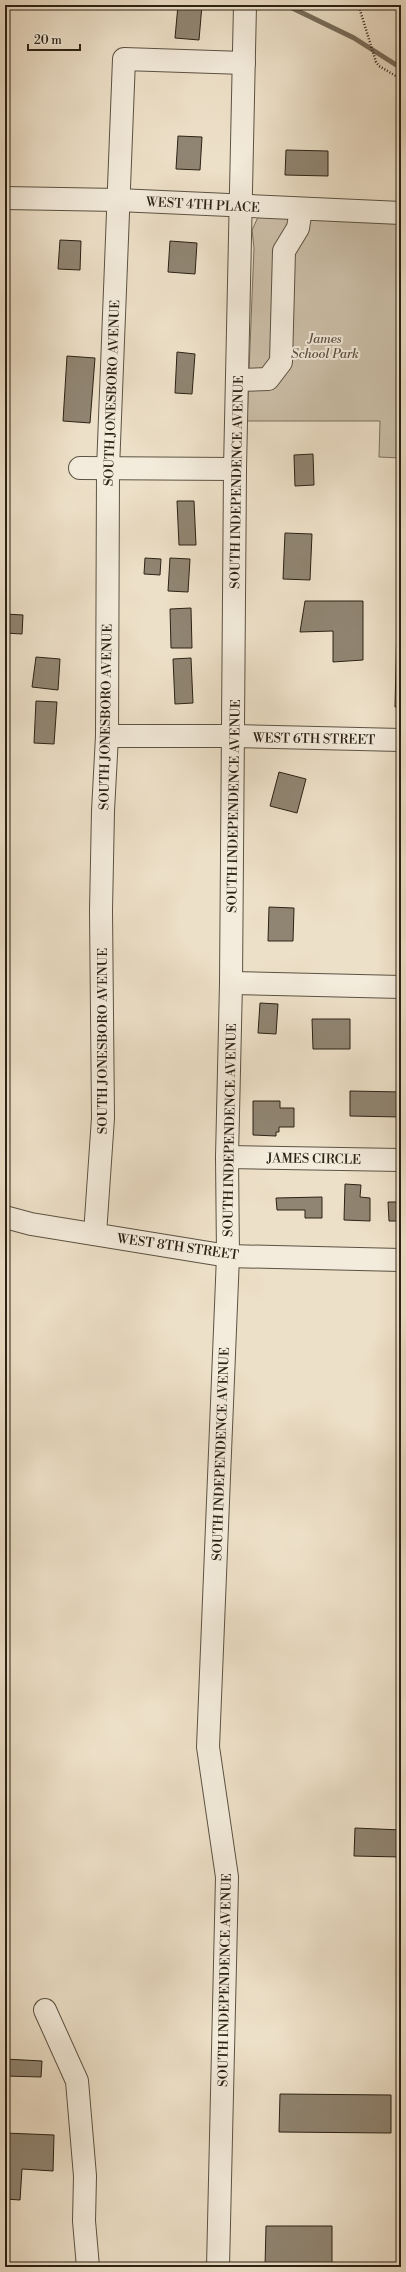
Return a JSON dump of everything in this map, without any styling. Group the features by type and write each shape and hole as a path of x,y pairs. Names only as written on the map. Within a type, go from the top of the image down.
{"street":[{"name":"SOUTH INDEPENDENCE AVENUE","path":"218,2267 227,1877 208,1747 228,1256 227,1157 231,983 235,469 240,206 246,5"},
{"path":"118,200 124,59 244,63"},
{"name":"WEST 4TH PLACE","path":"5,198 118,200 401,213"},
{"name":"SOUTH JONESBORO AVENUE","path":"95,1234 103,1118 102,850 107,736 108,468 118,200"},
{"path":"237,380 268,379 281,362 284,251 298,228 301,209"},
{"path":"80,468 235,469"},
{"name":"WEST 6TH STREET","path":"107,736 233,736 401,740"},
{"path":"231,983 401,986"},
{"name":"JAMES CIRCLE","path":"227,1157 401,1160"},
{"name":"WEST 8TH STREET","path":"5,1217 95,1234 228,1256 401,1260"},
{"path":"45,2010 77,2081 85,2176 84,2221 88,2267"}],"path":[{"path":"356,5 360,10 374,57 379,66 401,78"}],"green space":[{"name":"James School Park","path":"259,215 401,221 401,458 379,457 380,421 247,421 254,248 252,230"}],"building":[{"path":"178,5 202,5 199,40 175,38"},
{"path":"178,136 202,137 200,170 176,169"},
{"path":"286,150 328,151 328,176 285,175"},
{"path":"60,240 81,241 80,270 58,269"},
{"path":"170,241 197,243 195,274 168,272"},
{"path":"177,352 195,354 192,394 175,393"},
{"path":"67,356 95,358 90,423 63,421"},
{"path":"313,454 314,485 295,486 294,455"},
{"path":"177,501 194,501 196,545 179,545"},
{"path":"285,533 312,534 310,580 283,579"},
{"path":"145,558 161,559 160,575 144,574"},
{"path":"170,558 190,559 188,592 168,591"},
{"path":"305,601 363,601 363,660 333,662 333,631 300,632"},
{"path":"191,608 192,648 171,648 170,609"},
{"path":"5,614 23,615 22,634 5,633"},
{"path":"397,621 401,621 401,707 395,707"},
{"path":"36,657 60,659 58,690 32,687"},
{"path":"191,658 193,703 175,704 173,659"},
{"path":"36,701 57,702 54,744 34,743"},
{"path":"279,772 306,779 297,813 270,806"},
{"path":"269,907 294,908 293,941 268,941"},
{"path":"260,1003 278,1004 276,1034 258,1033"},
{"path":"312,1019 350,1019 350,1049 313,1049"},
{"path":"350,1091 401,1092 401,1117 350,1116"},
{"path":"253,1101 280,1101 280,1108 294,1108 294,1127 279,1127 279,1132 276,1132 276,1136 253,1135"},
{"path":"345,1184 361,1185 360,1197 370,1198 370,1221 344,1220"},
{"path":"322,1197 322,1218 305,1218 305,1210 277,1210 276,1198"},
{"path":"388,1202 401,1202 401,1221 389,1221"},
{"path":"355,1828 401,1830 401,1857 354,1856"},
{"path":"400,1872 401,1924 398,1924"},
{"path":"5,2059 42,2061 41,2077 5,2076"},
{"path":"280,2094 391,2095 391,2133 279,2132"},
{"path":"5,2133 54,2135 53,2171 22,2169 20,2200 5,2199"},
{"path":"266,2226 332,2226 332,2267 265,2267"}],"waterway":[{"path":"286,5 354,38 401,68"}]}
